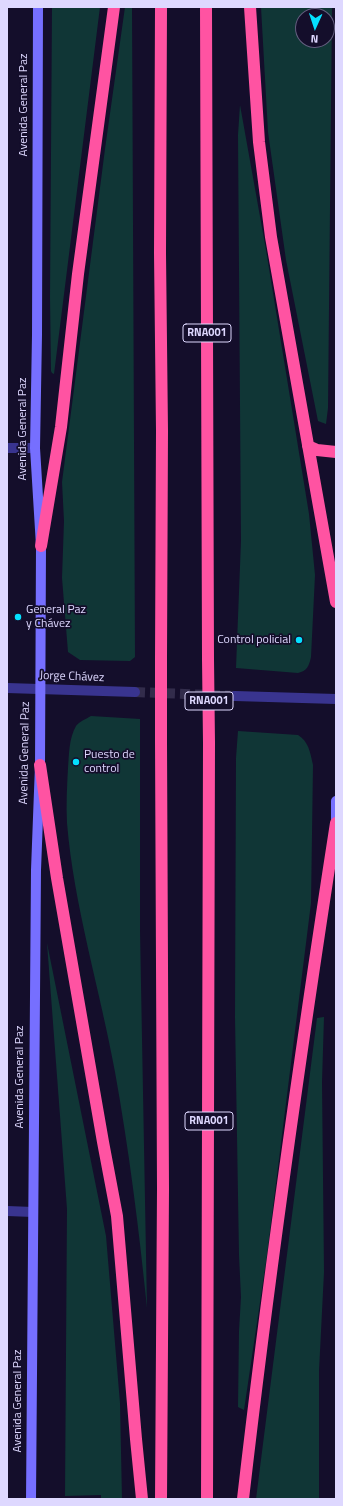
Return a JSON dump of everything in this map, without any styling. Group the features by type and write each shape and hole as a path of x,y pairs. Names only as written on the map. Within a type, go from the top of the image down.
{"highway":[{"path":"41,546 61,427 78,274 114,7"},
{"path":"161,7 160,253 162,431 161,658 163,1181 162,1499"},
{"name":"RNA001","path":"206,7 209,743 207,1499"},
{"path":"250,7 259,142 271,237 336,602"},
{"path":"308,446 317,450 336,452"},
{"path":"40,764 57,878 97,1112 117,1216 142,1499"},
{"path":"243,1499 258,1366 307,1008 336,823"}],"street":[{"name":"Avenida General Paz","path":"31,1499 36,870 40,764 41,546 35,448 37,335 38,7"},
{"path":"7,448 35,448"},
{"name":"Jorge Chávez","path":"7,688 135,692"},
{"path":"235,696 336,699"},
{"path":"336,801 336,840"},
{"path":"7,1211 33,1212"}],"green space":[{"path":"52,7 100,7 54,374 51,371 50,297"},
{"path":"125,7 132,7 135,657 130,661 80,660 68,652 62,578 64,521 62,482"},
{"path":"261,7 332,7 295,8 295,48 332,48 328,408 326,424 318,421 286,260 268,132"},
{"path":"240,105 266,250 309,514 315,575 311,657 307,668 298,673 236,668 241,541 238,135"},
{"path":"91,716 140,719 140,930 147,1308 141,1249 125,1131 109,1041 75,886 67,823 67,782 71,741 76,726 81,721"},
{"path":"238,731 298,735 307,744 313,765 311,903 267,1255 244,1410 238,1407 241,1297 235,1017 236,758"},
{"path":"47,943 106,1236 120,1403 122,1499 101,1499 101,1495 65,1496 67,1209"},
{"path":"324,1017 322,1082 324,1272 319,1371 319,1499 256,1499 317,1018"}],"tunnel":[{"path":"135,692 235,696"}],"place":[{"name":"General Paz y Chávez","path":"18,617"},
{"name":"Control policial","path":"299,640"},
{"name":"Puesto de control","path":"76,762"}]}
